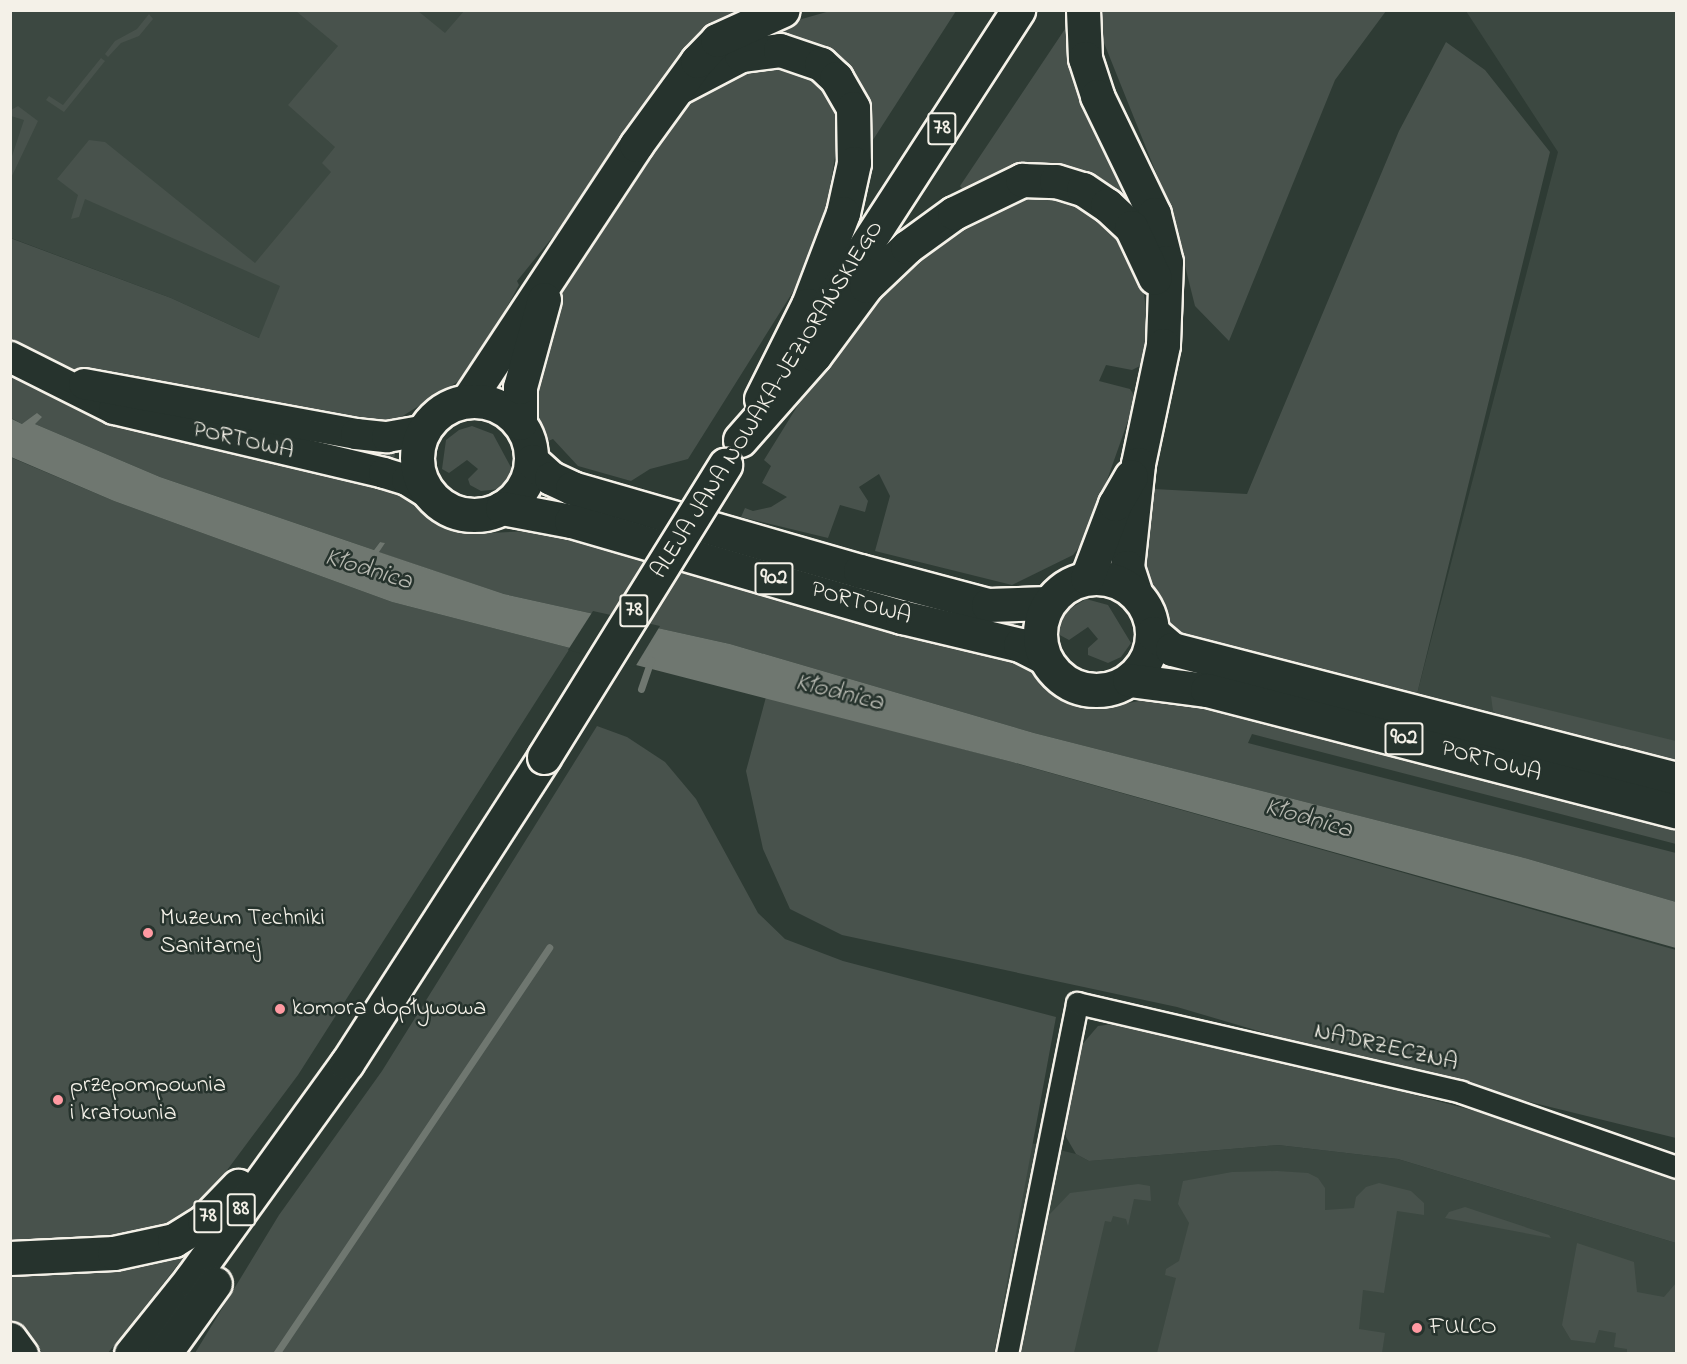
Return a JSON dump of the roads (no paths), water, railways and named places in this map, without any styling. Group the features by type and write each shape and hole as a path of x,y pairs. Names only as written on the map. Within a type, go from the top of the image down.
{"main road":[{"path":"468,400 636,145 680,87 697,60 717,40 783,10"},
{"name":"ALEJA JANA NOWAKA-JEZIORAŃSKIEGO","path":"131,1353 191,1279 347,1064 544,757 732,452 1018,10"},
{"path":"1083,10 1085,58 1097,96 1154,214 1167,262 1166,303 1156,389 1138,464 1127,567 1136,594 1148,612 1153,633 1146,659 1129,680"},
{"path":"680,87 741,55 780,50 820,64 836,78 853,108 854,163 827,259 732,452"},
{"path":"732,452 815,355 866,286 907,247 954,213 1022,180 1056,181 1083,189 1107,206 1131,227 1166,303"},
{"path":"520,423 520,387 552,271"},
{"path":"428,493 418,473 416,452 422,431 442,410 468,400 487,402 505,409 520,423 527,434 531,461 527,479 517,496 502,508"},
{"name":"PORTOWA","path":"531,461 551,478 572,488 849,568 988,605 1048,603"},
{"path":"1087,578 1115,504 1138,464"},
{"name":"902","path":"428,493 449,510 466,515 485,514 502,508"},
{"name":"PORTOWA","path":"502,508 571,521 902,616 1020,645 1044,657"},
{"path":"1044,657 1039,630 1048,603 1065,587 1087,578 1105,578 1136,594"},
{"name":"PORTOWA","path":"1153,633 1172,649 1677,779"},
{"name":"902","path":"1044,657 1061,679 1087,690 1109,689 1129,680"},
{"name":"PORTOWA","path":"1129,680 1207,690 1677,811"},
{"name":"78","path":"10,1258 114,1253 174,1240 204,1221 347,1064"},
{"name":"78","path":"164,1353 332,1106 347,1064"},
{"path":"10,1339 21,1353"}],"street":[{"name":"PORTOWA","path":"10,357 139,417 384,473 407,480 428,493"},
{"name":"PORTOWA","path":"60,381 111,387 356,434 387,436 422,431"},
{"name":"NADRZECZNA","path":"1007,1353 1077,1003 1461,1092 1677,1167"}],"water":[{"name":"Kłodnica","path":"37,413 42,417 35,424 160,477 374,550 380,542 385,543 379,552 504,594 730,644 1034,733 1521,857 1676,902 1676,948 1012,762 392,602 114,501 11,457 10,418 22,424"}],"waterway":[{"path":"641,689 651,660"},
{"path":"276,1354 549,947"}],"place":[{"name":"Muzeum Techniki Sanitarnej","path":"148,933"},
{"name":"komora dopływowa","path":"280,1009"},
{"name":"przepompownia i kratownia","path":"58,1100"},
{"name":"FULCO","path":"1417,1328"}]}
